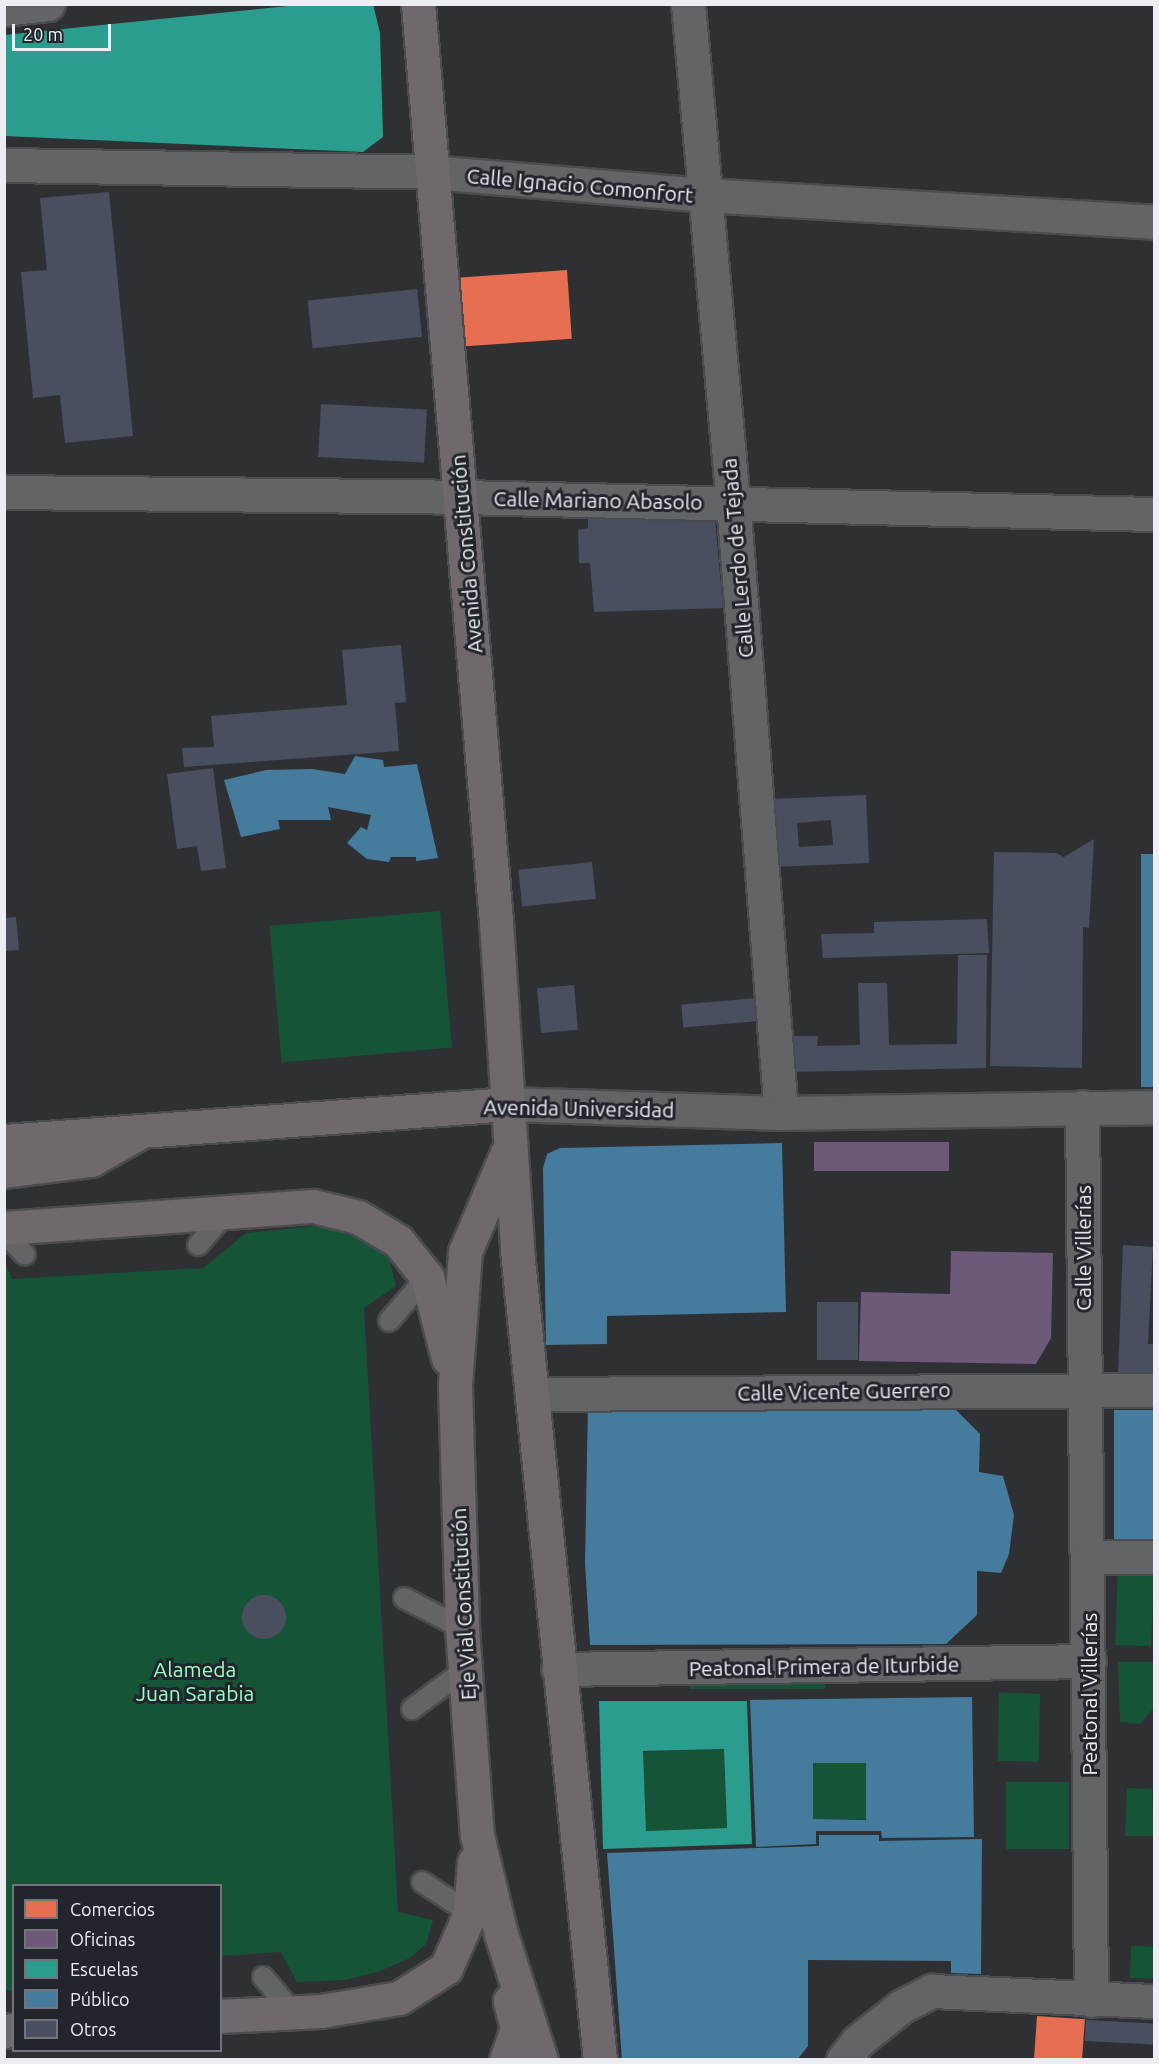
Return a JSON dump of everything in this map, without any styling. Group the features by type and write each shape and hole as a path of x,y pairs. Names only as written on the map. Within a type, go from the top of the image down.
{"main road":[{"name":"Avenida Constitución","path":"418,4 431,172 462,497 508,1104"},
{"name":"Avenida Universidad","path":"4,1141 508,1104"},
{"name":"Eje Vial Constitución","path":"508,1104 509,1149 534,1394 558,1669 600,2060"},
{"path":"4,1171 91,1160 144,1129"},
{"name":"Eje Vial Constitución","path":"509,1149 465,1252 455,1385 462,1628 477,1835 501,1935 541,2060"},
{"path":"4,1228 313,1206 358,1217 398,1241 427,1277 455,1385"},
{"path":"222,2016 321,2011 399,1998 446,1968 470,1913 477,1835"},
{"path":"501,1935 517,2028 506,2060"}],"street":[{"path":"4,9 48,4"},
{"name":"Calle Lerdo de Tejada","path":"688,4 733,502 781,1113"},
{"name":"Calle Ignacio Comonfort","path":"4,165 431,172 705,195 1155,222"},
{"name":"Calle Mariano Abasolo","path":"4,492 733,502 1155,514"},
{"name":"Avenida Universidad","path":"508,1104 781,1113 1155,1107"},
{"name":"Calle Villerías","path":"1082,1107 1084,1389"},
{"name":"Peatonal Villerías","path":"1084,1389 1088,1557 1091,2000"},
{"name":"Calle Vicente Guerrero","path":"534,1394 1155,1390"},
{"path":"1088,1557 1155,1557"},
{"name":"Peatonal Primera de Iturbide","path":"558,1669 1089,1661"},
{"path":"843,2060 858,2041 893,2013 932,1991 1091,2000 1155,2001"}],"lane":[{"path":"198,1245 226,1213"},
{"path":"4,1233 25,1256"},
{"path":"389,1321 427,1277"},
{"path":"404,1598 462,1628"},
{"path":"412,1709 466,1669"},
{"path":"422,1882 470,1913"},
{"path":"263,1977 292,2011"}],"green space":[{"path":"440,911 452,1047 282,1062 270,926"},
{"name":"Alameda Juan Sarabia","path":"326,1225 362,1227 386,1247 396,1286 364,1308 398,1912 433,1920 426,1944 410,1958 380,1971 346,1980 297,1982 281,1952 222,1956 222,1884 12,1884 12,1992 5,1989 5,1263 12,1279 203,1268 246,1233"},
{"path":"1118,1566 1154,1567 1151,1646 1115,1645"},
{"path":"1118,1662 1154,1662 1154,1708 1140,1724 1120,1722"},
{"path":"690,1680 825,1680 825,1689 690,1689"},
{"path":"999,1693 1040,1694 1039,1762 998,1761"},
{"path":"724,1749 727,1828 646,1831 643,1752"},
{"path":"813,1763 866,1763 866,1819 813,1819"},
{"path":"1006,1782 1069,1782 1069,1849 1006,1849"},
{"path":"1127,1788 1152,1789 1154,1836 1125,1836"},
{"path":"1131,1946 1154,1947 1153,1979 1130,1978"}],"building: Comercios":[{"path":"567,270 572,339 465,346 460,277"},
{"path":"1037,2016 1085,2019 1082,2060 1034,2060"}],"building: Oficinas":[{"path":"814,1142 949,1142 949,1171 814,1171"},
{"path":"951,1251 1053,1253 1051,1338 1036,1364 859,1361 861,1292 950,1294"}],"building: Escuelas":[{"path":"307,4 373,4 380,33 383,137 363,152 4,136 4,35"},
{"path":"599,1701 747,1701 752,1844 603,1849","holes":["724,1749 727,1828 646,1831 643,1751"]}],"building: Público":[{"path":"355,756 383,760 384,767 417,764 438,858 416,861 416,857 391,857 389,862 367,859 347,843 361,827 367,830 371,815 328,807 331,820 278,820 280,829 241,837 224,780 266,770 312,769 345,774"},
{"path":"1141,854 1154,854 1154,1087 1141,1087"},
{"path":"782,1143 786,1312 607,1316 607,1344 546,1345 543,1168 547,1154 560,1148"},
{"path":"588,1402 949,1403 980,1434 979,1472 1003,1476 1014,1515 1009,1554 1001,1573 977,1571 977,1615 946,1644 590,1645 585,1563"},
{"path":"1114,1410 1154,1410 1154,1543 1114,1543"},
{"path":"972,1697 974,1837 882,1838 881,1831 816,1831 816,1844 756,1847 750,1700","holes":["813,1763 866,1763 866,1820 813,1819"]},
{"path":"819,1835 879,1835 879,1841 982,1839 981,1974 951,1973 951,1961 808,1960 808,2046 797,2060 622,2060 607,1853 819,1846"}],"building: Otros":[{"path":"109,192 133,436 65,443 60,395 33,398 21,272 47,270 40,198"},
{"path":"417,289 422,337 313,348 308,300"},
{"path":"321,404 427,410 424,462 318,457"},
{"path":"588,514 707,514 715,520 723,608 594,612 590,563 579,563 578,530 588,528"},
{"path":"401,645 406,702 395,703 399,751 184,767 182,748 214,747 211,716 347,705 342,650"},
{"path":"213,768 226,868 201,871 197,846 177,849 167,774"},
{"path":"866,795 869,863 773,867 770,799","holes":["831,820 833,845 799,847 797,823"]},
{"path":"1094,839 1089,928 1083,927 1082,1068 990,1066 994,852 1056,853 1064,857"},
{"path":"592,862 596,899 522,907 518,870"},
{"path":"16,917 19,950 4,951 4,918"},
{"path":"987,919 989,953 823,958 821,934 874,933 874,922"},
{"path":"958,955 987,955 986,1068 788,1072 788,1036 818,1036 817,1046 860,1045 858,983 887,983 889,1045 957,1044"},
{"path":"574,985 578,1030 541,1033 537,988"},
{"path":"757,998 759,1021 683,1028 681,1005"},
{"path":"1123,1245 1153,1247 1148,1344 1154,1344 1154,1376 1118,1374"},
{"path":"817,1302 858,1302 858,1360 817,1360"},
{"path":"264,1595 280,1601 286,1617 280,1633 264,1639 248,1633 242,1617 248,1601"},
{"path":"1086,2020 1154,2024 1153,2045 1085,2041"}]}
